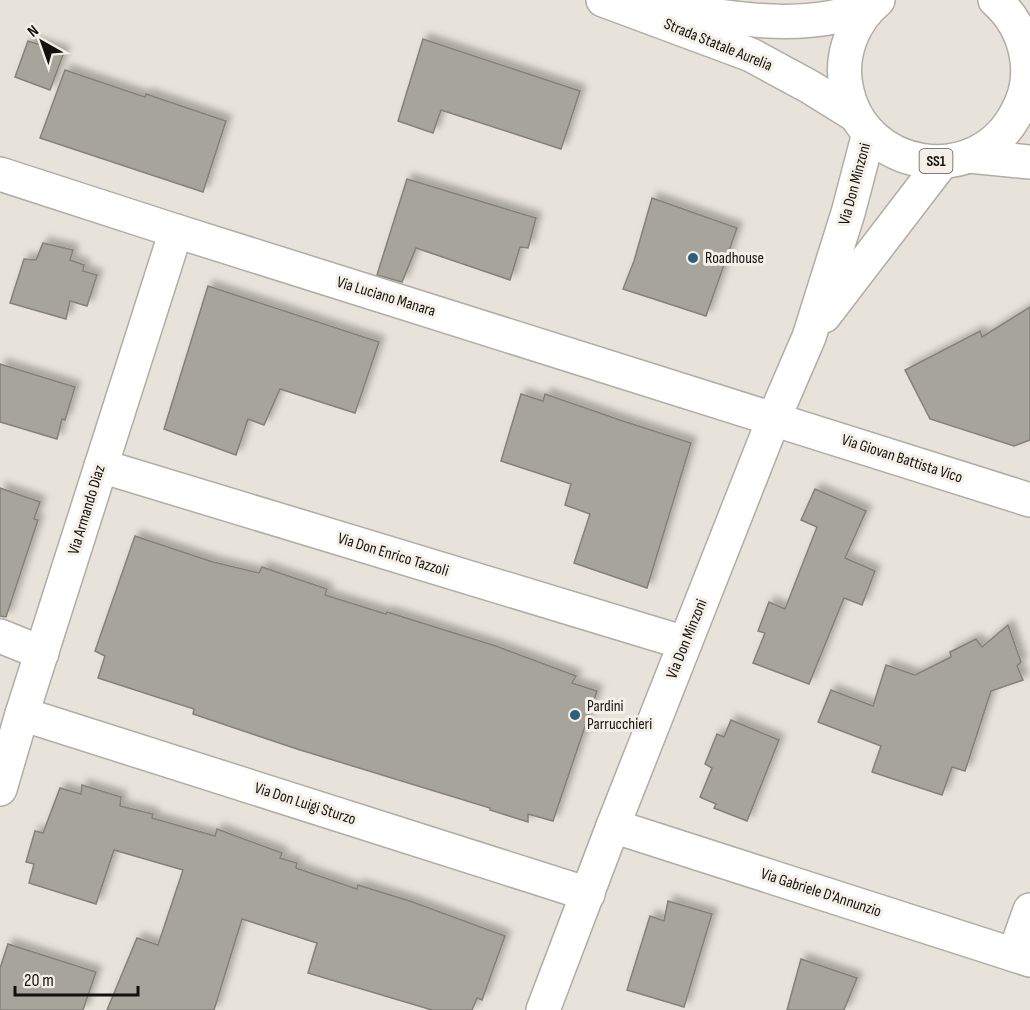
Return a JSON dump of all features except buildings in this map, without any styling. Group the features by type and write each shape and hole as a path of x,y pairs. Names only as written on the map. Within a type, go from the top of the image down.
{"street":[{"name":"SS1","path":"955,159 986,147 1001,135 1013,121 1022,104 1027,85 1028,50 1015,22 995,0"},
{"name":"Strada Statale Aurelia","path":"605,1 763,21 801,21 834,17 874,3"},
{"name":"Strada Statale Aurelia","path":"605,1 751,56 810,87 862,124"},
{"name":"SS1","path":"874,3 858,22 844,58 844,78 848,96 862,124 885,146 902,156 922,161 955,159 1030,162"},
{"name":"Via Don Minzoni","path":"543,1010 685,643 774,418 809,337 848,213 862,124"},
{"name":"Via Don Minzoni","path":"809,337 955,159"},
{"name":"Via Luciano Manara","path":"0,174 774,418"},
{"name":"Via Armando Diaz","path":"0,789 176,231"},
{"name":"Via Giovan Battista Vico","path":"774,418 1030,500"},
{"name":"Via Don Enrico Tazzoli","path":"101,466 685,643"},
{"path":"0,636 42,653"},
{"name":"Via Don Luigi Sturzo","path":"22,714 588,894"},
{"name":"Via Gabriele D'Annunzio","path":"613,826 1022,958"},
{"path":"1022,958 1030,910"}],"place":[{"name":"Roadhouse","path":"693,258"},
{"name":"Pardini Parrucchieri","path":"575,715"}]}
